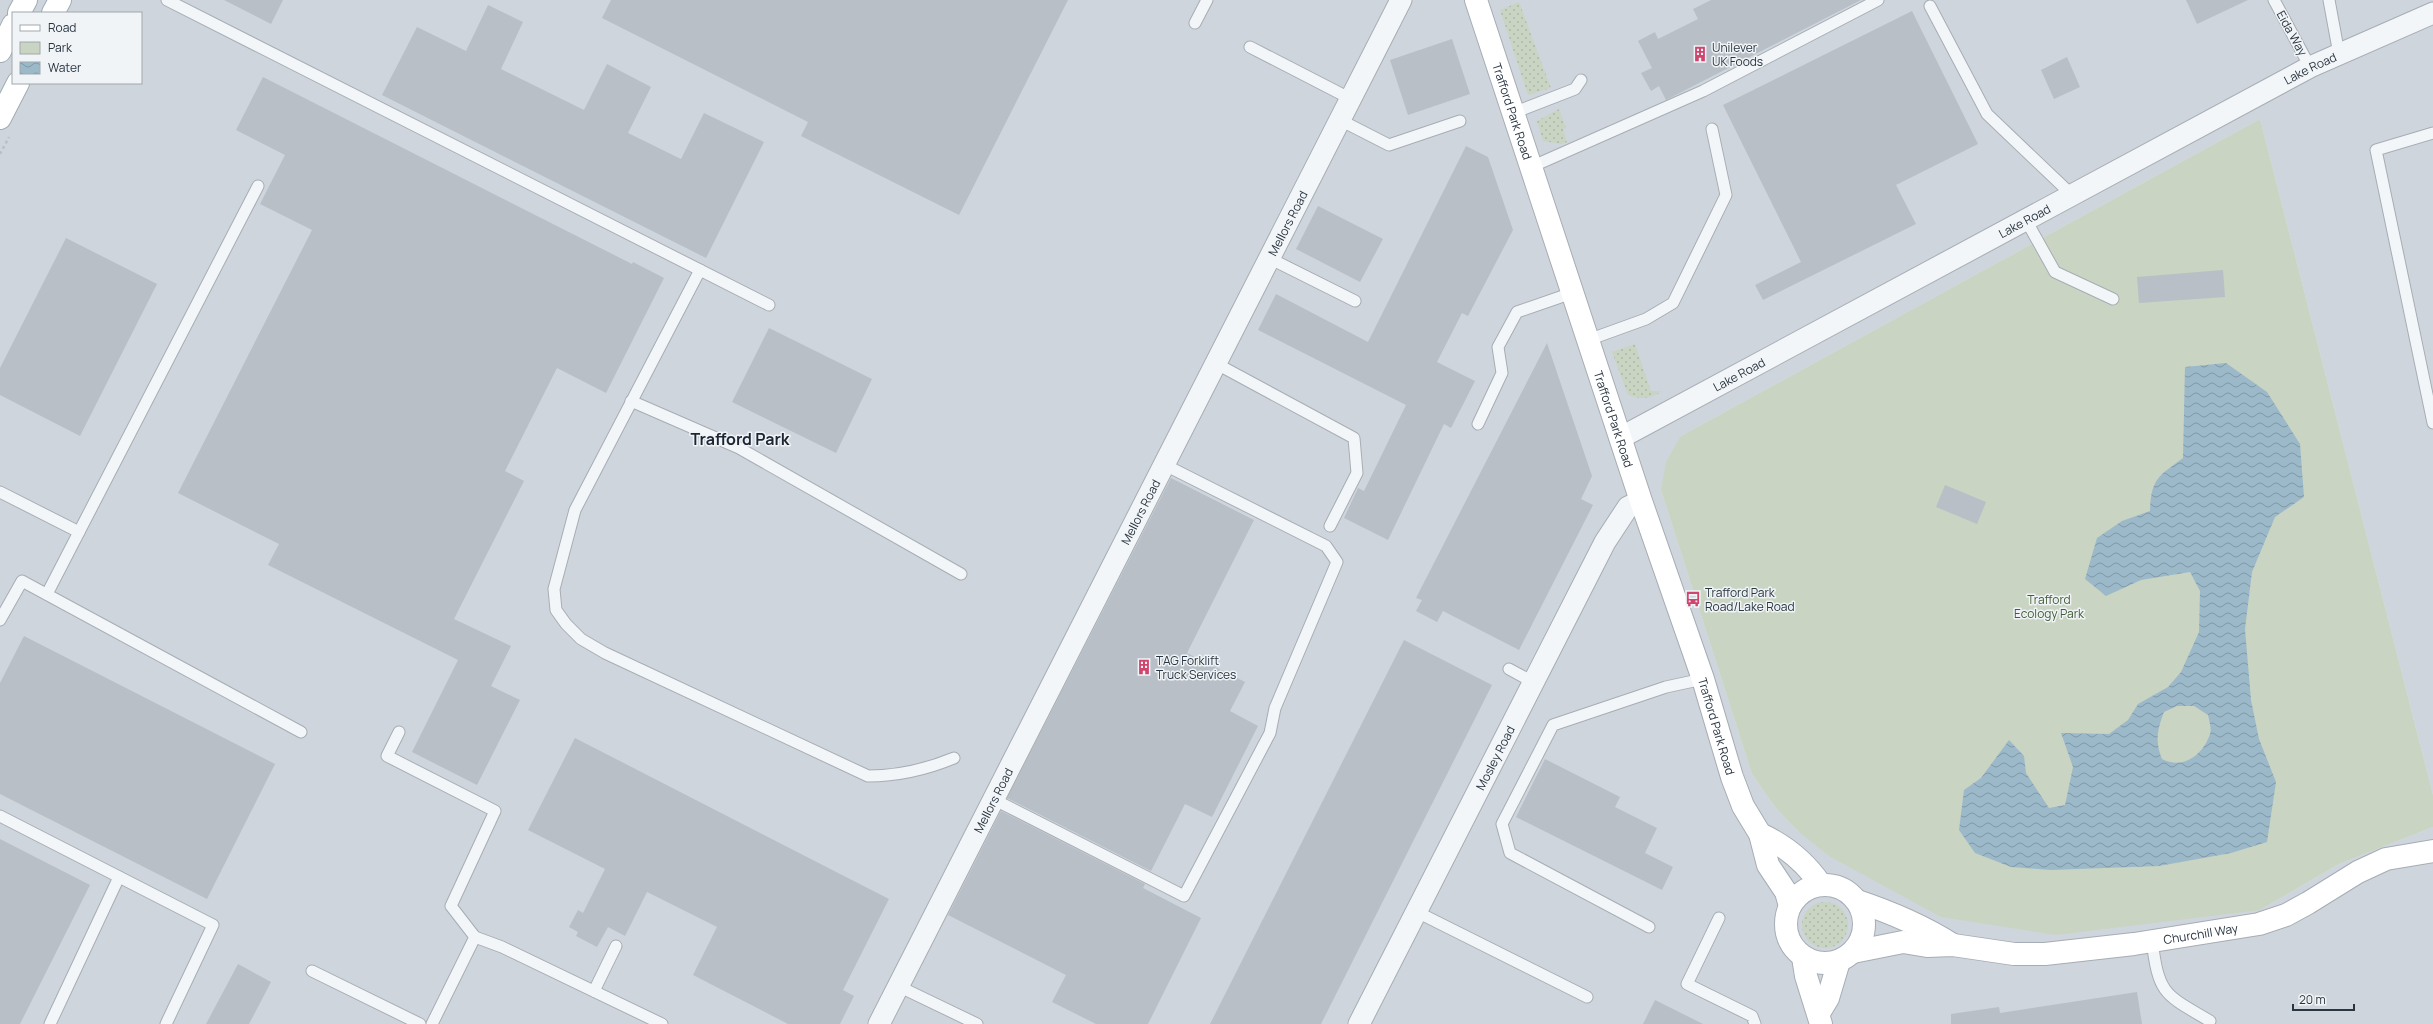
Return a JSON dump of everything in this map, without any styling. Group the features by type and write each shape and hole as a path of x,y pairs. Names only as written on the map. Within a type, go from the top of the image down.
{"street":[{"path":"20,12 26,0"},
{"path":"54,12 60,0"},
{"name":"Mellors Road","path":"879,1024 1401,0"},
{"name":"Trafford Park Road","path":"1476,0 1641,501 1703,679 1732,777 1744,806 1760,834 1768,865 1786,892 1790,906"},
{"name":"Lake Road","path":"1620,438 2310,67 2433,13"},
{"path":"0,51 12,27"},
{"path":"0,118 17,84"},
{"name":"Mosley Road","path":"1359,1024 1620,518 1628,507 1641,501"},
{"path":"1760,834 1779,843 1811,871 1821,885"},
{"name":"Churchill Way","path":"1846,957 1902,942 1927,946 1953,945 2014,954 2045,954 2152,941 2259,924 2286,915 2358,872 2386,859 2433,851"},
{"path":"1820,1018 1846,957 1860,940 1864,927 1862,914 1857,902 1841,888 1821,885 1808,888 1798,895 1790,906 1786,922 1788,940 1794,950 1803,957 1814,962 1825,964 1846,957"},
{"name":"Churchill Way","path":"1857,902 1882,909 1930,930 1953,945"},
{"path":"1803,957 1806,976 1820,1018"}],"lane":[{"path":"167,0 769,305"},
{"path":"1195,23 1207,0"},
{"path":"1530,167 1703,90 1878,0"},
{"name":"Eida Way","path":"2274,0 2310,67"},
{"path":"2329,0 2339,54"},
{"path":"1930,6 1987,114 2072,195"},
{"path":"1250,47 1351,99"},
{"path":"1512,113 1575,89 1581,80"},
{"path":"1340,120 1389,145 1460,121"},
{"path":"1588,340 1646,318 1673,303 1726,195 1712,129"},
{"path":"2433,133 2376,150 2433,423"},
{"path":"47,594 258,186"},
{"path":"2026,220 2055,272 2113,299"},
{"path":"1269,258 1355,301"},
{"path":"700,270 574,510 554,589 556,610 566,624 581,638 604,653 868,776 892,776 925,770 954,758"},
{"path":"1478,424 1502,373 1498,347 1517,312 1572,293"},
{"path":"1215,363 1354,438 1357,473 1330,526"},
{"path":"632,401 739,448 961,574"},
{"path":"993,799 1184,896 1270,733 1275,708 1337,562 1326,546 1164,464"},
{"path":"0,492 79,532"},
{"path":"0,620 22,581 301,732"},
{"path":"1509,669 1535,682"},
{"path":"1649,926 1510,853 1502,824 1553,725 1666,687 1703,679"},
{"path":"399,732 387,756 494,811 451,906 475,937 502,947 662,1024"},
{"path":"0,816 212,925 166,1024"},
{"path":"50,1024 119,877"},
{"path":"1417,912 1587,997"},
{"path":"1719,918 1687,984 1752,1016 1755,1024"},
{"path":"432,1024 475,937"},
{"path":"2152,941 2156,969 2162,987 2174,1000 2210,1021"},
{"path":"594,991 616,946"},
{"path":"312,971 420,1024"},
{"path":"898,986 977,1024"}],"shaded area":[{"path":"0,0 2433,0 2433,795 2260,119 1681,436 1661,490 1752,774 1775,807 1799,832 2260,910 2339,864 2433,827 2433,1024 0,1024"}],"green space":[{"path":"1519,2 1551,88 1528,95 1500,10"},
{"path":"1559,109 1566,128 1563,129 1567,142 1561,144 1543,141 1537,121"},
{"name":"Trafford Ecology Park","path":"2260,119 2433,795 2433,827 2339,864 2260,910 2056,935 1941,917 1829,856 1799,832 1775,807 1752,774 1661,490 1666,462 1681,436"},
{"path":"1635,344 1651,391 1662,391 1654,396 1637,398 1628,395 1612,352"},
{"path":"1820,902 1830,902 1842,908 1847,916 1847,934 1842,942 1834,947 1820,948 1812,945 1805,938 1802,930 1802,920 1805,912 1812,905"}],"water":[{"path":"2226,363 2267,392 2300,444 2304,497 2275,517 2252,572 2245,629 2251,700 2259,739 2276,782 2267,842 2231,853 2159,866 2051,870 2011,867 1975,853 1959,830 1964,790 1981,778 2009,740 2024,756 2026,773 2049,808 2065,805 2073,767 2061,733 2109,734 2128,720 2138,704 2168,687 2181,672 2199,632 2200,591 2190,572 2141,580 2106,596 2085,579 2097,538 2122,521 2150,511 2152,491 2158,479 2162,474 2183,458 2185,367","holes":["2177,706 2194,706 2208,715 2211,730 2207,742 2197,754 2185,761 2177,763 2162,759 2158,747 2158,736 2164,712"]}],"building":[{"path":"224,0 283,0 271,24"},
{"path":"611,0 1068,0 959,215 801,136 808,122 602,18"},
{"name":"Unilever UK Foods","path":"1711,0 1861,0 1666,100 1659,86 1651,91 1641,73 1652,68 1638,41 1655,32 1658,39 1698,19 1693,9"},
{"path":"2186,0 2248,0 2197,24"},
{"path":"488,5 523,22 501,69 584,110 607,64 651,87 628,133 681,159 704,113 764,142 706,258 382,95 417,27 466,51"},
{"path":"1912,11 1978,144 1896,185 1916,224 1763,300 1755,285 1801,262 1723,105"},
{"path":"1452,39 1470,94 1408,115 1390,60"},
{"path":"2067,57 2080,87 2054,99 2041,70"},
{"path":"263,77 632,264 633,262 664,278 606,393 557,368 505,471 524,481 454,619 511,646 491,686 520,700 477,785 412,752 458,660 268,565 279,544 178,493 312,230 260,204 285,155 236,130"},
{"path":"1466,146 1488,157 1513,230 1468,316 1462,313 1437,362 1475,381 1451,428 1444,424 1388,540 1344,518 1358,488 1364,491 1406,405 1258,330 1276,294 1368,342"},
{"path":"1318,206 1383,239 1360,282 1296,249"},
{"path":"66,238 157,284 80,436 0,395 0,368"},
{"path":"2223,270 2225,297 2139,303 2137,277"},
{"path":"769,328 872,379 836,453 732,402"},
{"path":"1547,343 1592,476 1581,499 1593,505 1519,650 1443,611 1437,622 1416,611 1422,600 1416,598"},
{"name":"TAG Forklift Truck Services","path":"1171,478 1254,520 1187,653 1245,682 1230,711 1258,726 1212,817 1185,804 1151,871 1007,798"},
{"path":"1945,485 1986,502 1977,524 1936,507"},
{"path":"24,636 275,764 207,899 0,794 0,683"},
{"path":"1404,640 1492,685 1321,1024 1210,1024"},
{"path":"575,738 889,899 843,990 854,996 840,1024 788,1024 693,975 717,927 647,892 625,936 608,927 597,947 576,936 578,932 569,927 578,910 583,913 605,869 528,830"},
{"path":"1545,759 1620,797 1615,807 1657,828 1645,853 1673,867 1662,890 1516,817"},
{"path":"1001,811 1145,884 1143,888 1201,918 1148,1024 1096,1024 1052,1002 1066,975 948,915"},
{"path":"0,839 90,885 20,1024 0,1024"},
{"path":"238,964 271,982 249,1024 206,1024"},
{"path":"2137,992 2142,1024 1951,1024 1951,1014 1999,1007 2000,1013"},
{"path":"1655,1000 1703,1024 1643,1024"}],"place":[{"name":"Unilever UK Foods","path":"1700,54"},
{"name":"Trafford Park Road/Lake Road","path":"1693,599"},
{"name":"TAG Forklift Truck Services","path":"1144,667"}],"district":[{"name":"Trafford Park","path":"740,439"}]}
